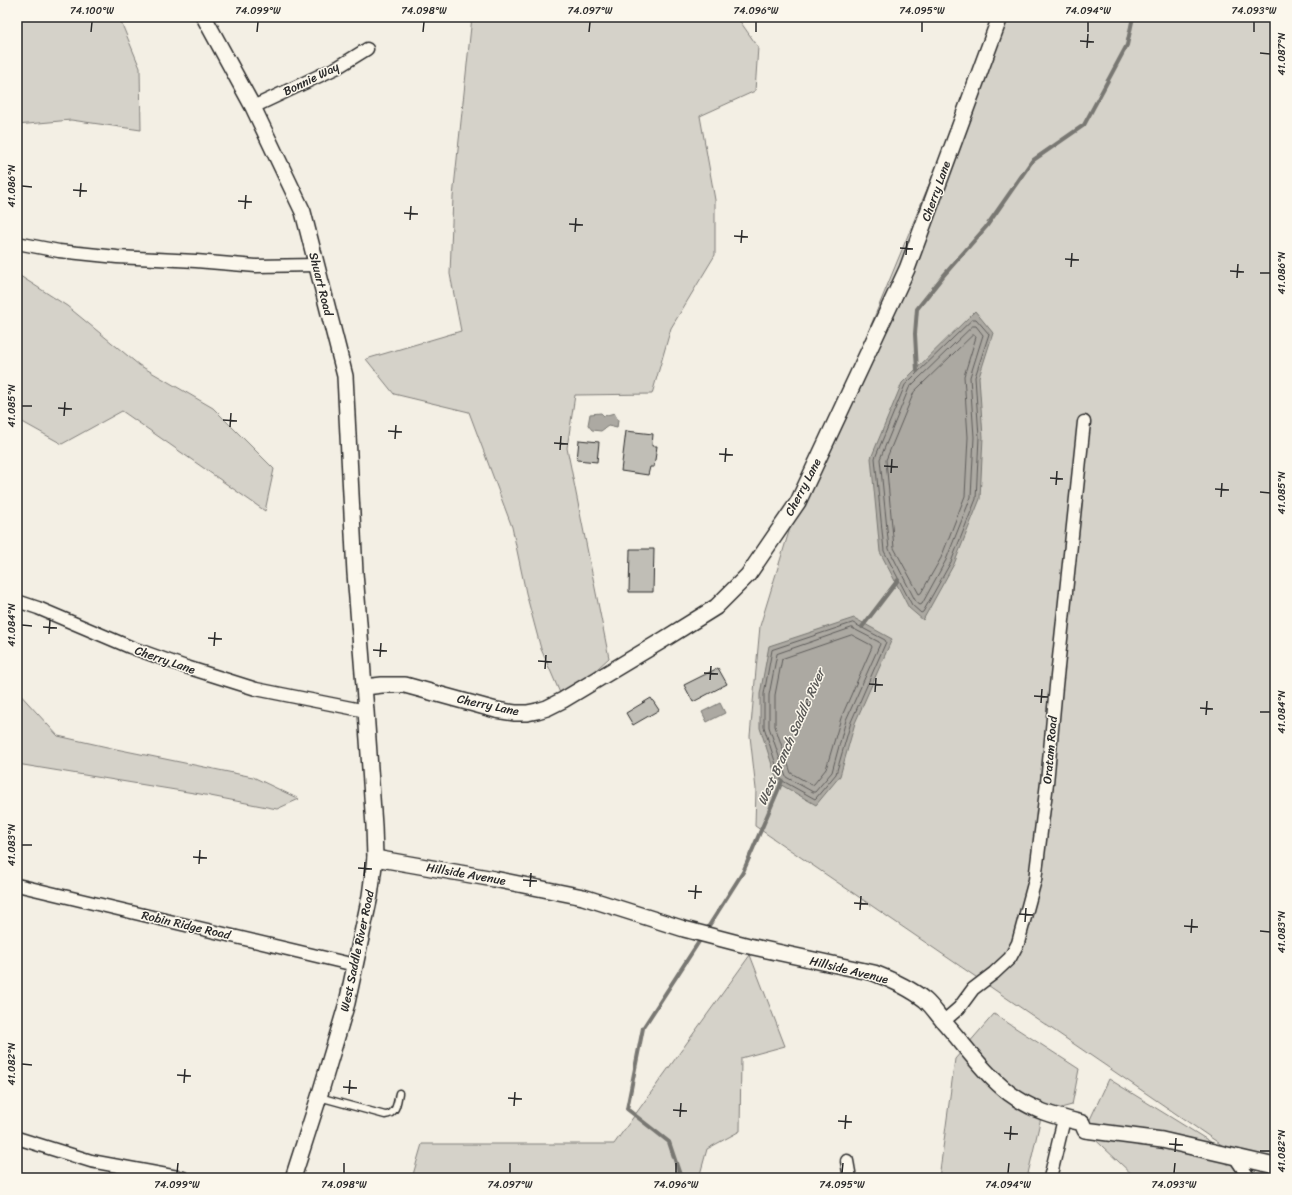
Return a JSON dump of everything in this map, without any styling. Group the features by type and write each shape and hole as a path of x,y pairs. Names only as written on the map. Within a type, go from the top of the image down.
{"street":[{"name":"Shuart Road","path":"204,17 253,107 303,212 345,376 355,573"},
{"name":"Cherry Lane","path":"365,687 405,685 496,710 515,713 537,711 563,700 716,607 748,575 798,502 907,269 1000,17"},
{"name":"Bonnie Way","path":"253,107 338,67 367,49"},
{"path":"17,243 59,251 117,257 256,266 317,264"},
{"name":"Oratam Road","path":"944,1021 959,1008 973,989 994,973 1010,958 1018,943 1035,880 1047,783 1084,422"},
{"name":"West Saddle River Road","path":"293,1178 347,1003 370,896 375,858 365,687 355,573"},
{"name":"Cherry Lane","path":"17,601 38,608 130,647 182,666 256,689 366,710"},
{"name":"Hillside Avenue","path":"375,858 494,879 583,897 714,936 818,962 874,973 910,989 926,1001 993,1078 1009,1093 1048,1115 1082,1123 1085,1130 1162,1140 1275,1166"},
{"name":"Robin Ridge Road","path":"17,885 356,965"},
{"path":"1050,1178 1064,1119"},
{"path":"17,1138 91,1161 183,1178"},
{"path":"1235,1157 1249,1178"},
{"path":"847,1161 850,1178"}],"lane":[{"path":"319,1097 385,1115 390,1114 395,1109 399,1093"}],"shaded area":[{"path":"17,17 119,17 140,68 141,130 71,120 17,125"},
{"path":"472,17 737,17 758,47 755,91 700,116 715,200 715,255 671,328 652,394 575,395 567,448 609,658 563,700 541,649 526,593 512,527 469,412 394,394 366,359 461,331 450,274 453,197"},
{"path":"998,17 1275,17 1275,1178 1270,1178 755,826 756,789 750,736 760,626 798,502"},
{"path":"17,274 67,306 139,365 213,408 274,469 265,511 122,411 62,444 17,419"},
{"path":"17,691 58,736 253,777 299,799 277,809 200,794 17,764"},
{"path":"750,955 785,1046 741,1058 740,1131 707,1149 699,1178 412,1178 422,1144 614,1144"},
{"path":"994,1014 1079,1069 1072,1105 1042,1113 1027,1178 939,1178 955,1059"},
{"path":"1109,1079 1235,1157 1249,1178 1136,1178 1085,1130"}],"water":[{"path":"975,311 993,333 979,377 983,437 980,499 954,564 923,620 909,608 880,552 871,458 902,383"},
{"path":"601,413 604,416 614,413 618,420 617,428 608,426 601,431 592,430 588,425 590,414"},
{"path":"854,618 892,639 855,723 840,776 816,805 778,783 760,728 760,694 769,646"},
{"path":"720,703 725,713 707,722 702,712"}],"building":[{"path":"626,431 653,434 652,446 657,446 654,467 650,467 648,475 621,471"},
{"path":"579,440 599,442 597,462 577,460"},
{"path":"630,549 654,549 653,592 629,592"},
{"path":"718,668 727,684 693,702 684,685"},
{"path":"651,698 659,710 633,725 626,713"}],"waterway":[{"name":"West Branch Saddle River","path":"917,371 915,334 917,309 944,275 986,227 1032,161 1084,125 1127,45 1133,17"},
{"name":"West Branch Saddle River","path":"862,627 898,580"},
{"name":"West Branch Saddle River","path":"705,932 743,872 782,781"},
{"name":"West Branch Saddle River","path":"681,1178 669,1142 627,1109 643,1028 702,937"}]}
